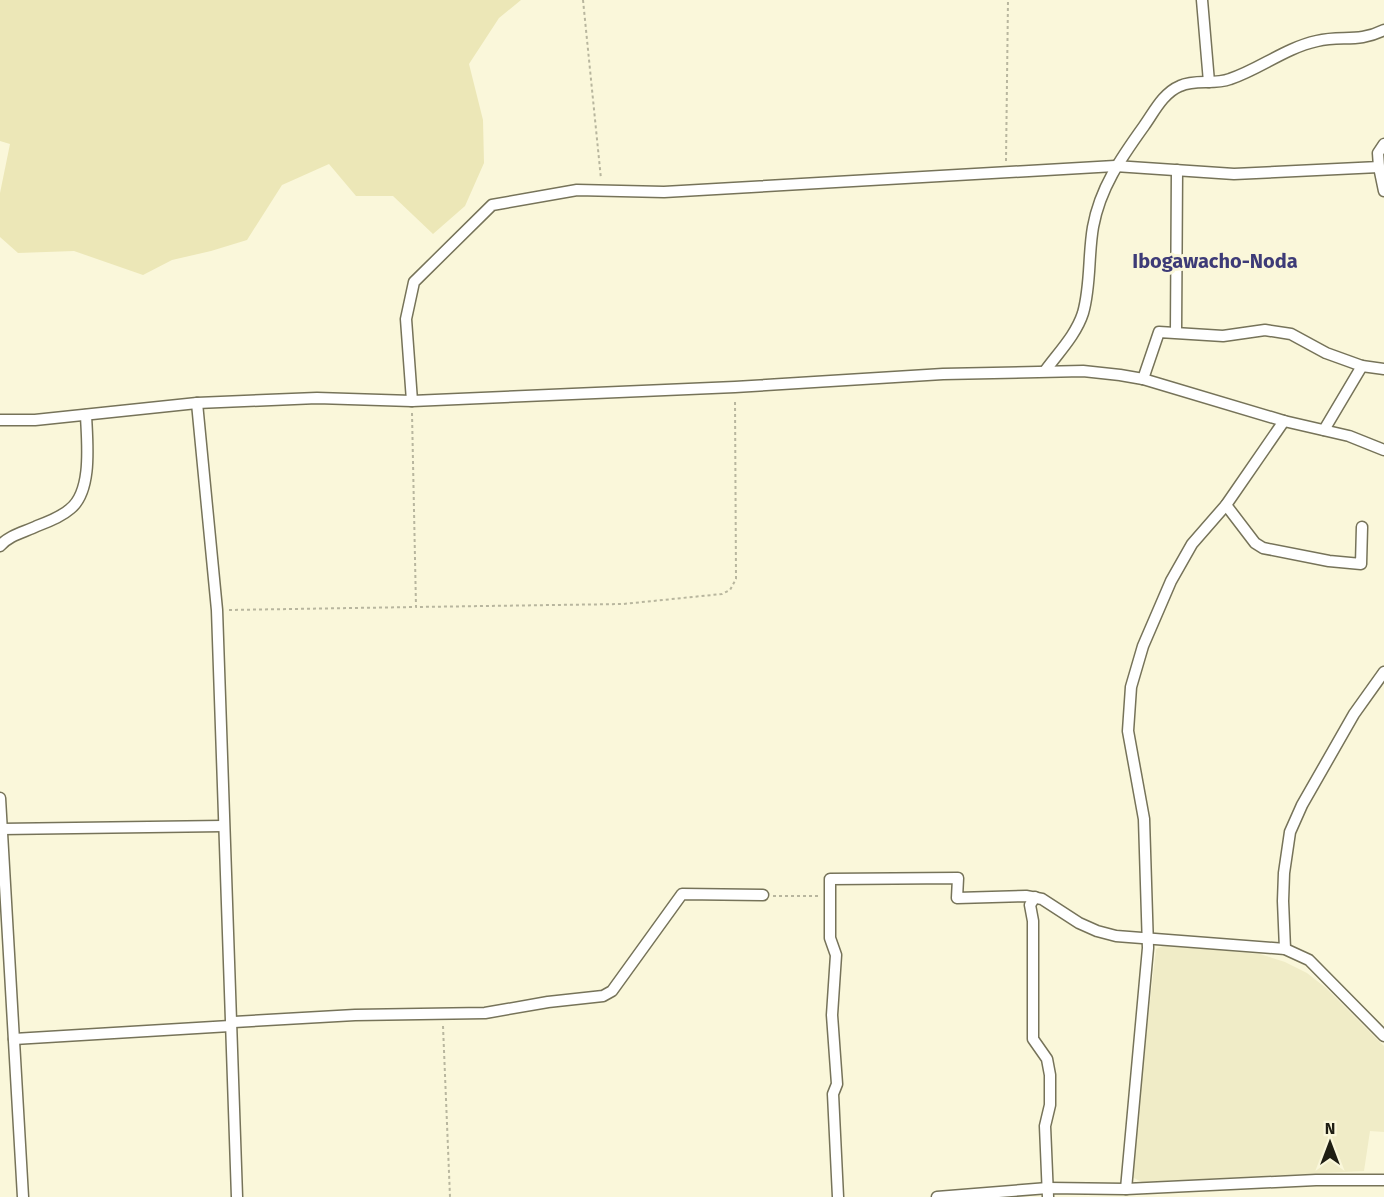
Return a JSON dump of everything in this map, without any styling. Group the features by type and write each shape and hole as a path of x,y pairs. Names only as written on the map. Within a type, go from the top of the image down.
{"street":[{"path":"1202,0 1209,82"},
{"path":"1045,371 1082,316 1088,294 1092,230 1106,186 1115,166 1170,92 1181,85 1226,81 1289,49 1319,40 1352,40 1372,36 1384,30"},
{"path":"1384,144 1378,153 1384,191"},
{"path":"412,401 406,319 414,282 492,205 577,190 664,192 1115,166 1234,174 1379,167"},
{"path":"1176,332 1177,170"},
{"path":"1143,379 1159,332 1223,336 1265,330 1291,334 1326,353 1362,366 1384,369"},
{"path":"1324,430 1362,366"},
{"path":"0,420 35,420 197,403 317,398 412,401 735,387 943,374 1083,371 1143,379 1284,421 1349,436 1384,450"},
{"path":"197,403 217,610 237,1197"},
{"path":"0,546 8,538 53,520 72,509 81,496 88,453 86,415"},
{"path":"1126,1189 1148,948 1144,819 1128,731 1131,687 1138,660 1171,581 1192,544 1226,505 1284,421"},
{"path":"1226,505 1255,543 1263,548 1329,561 1361,564 1362,527"},
{"path":"1285,949 1282,901 1290,832 1302,805 1354,714 1384,672"},
{"path":"0,798 23,1197"},
{"path":"1,829 223,826"},
{"path":"838,1197 833,1094 837,1084 832,1015 836,955 831,938 830,879 958,878 957,898 1035,897 1042,899 1079,923 1116,936 1285,949 1309,960 1384,1036"},
{"path":"14,1039 230,1026 234,1023 329,1017 505,1011 548,1002 603,996 612,992 682,894 763,895"},
{"path":"1035,897 1030,905 1033,1039 1047,1059 1050,1075 1050,1105 1045,1126 1048,1192"},
{"path":"937,1197 1316,1180 1384,1180"}],"path":[{"path":"583,0 602,191"},
{"path":"1006,173 1008,0"},
{"path":"217,610 623,604 722,594 730,590 736,579 737,567 735,387"},
{"path":"412,401 416,607"},
{"path":"763,895 830,896"},
{"path":"443,1014 450,1197"}],"shaded area":[{"path":"0,0 521,0 499,18 469,64 483,120 484,163 465,206 433,234 393,196 356,196 329,164 282,185 247,240 172,260 143,275 74,251 18,253 0,237 0,193 10,144 0,141"},
{"path":"1164,945 1260,954 1285,962 1307,973 1326,988 1384,1046 1384,1132 1370,1131 1364,1171 1142,1182 1130,1176 1156,949"}],"district":[{"name":"Ibogawacho-Noda","path":"1215,261"}]}
